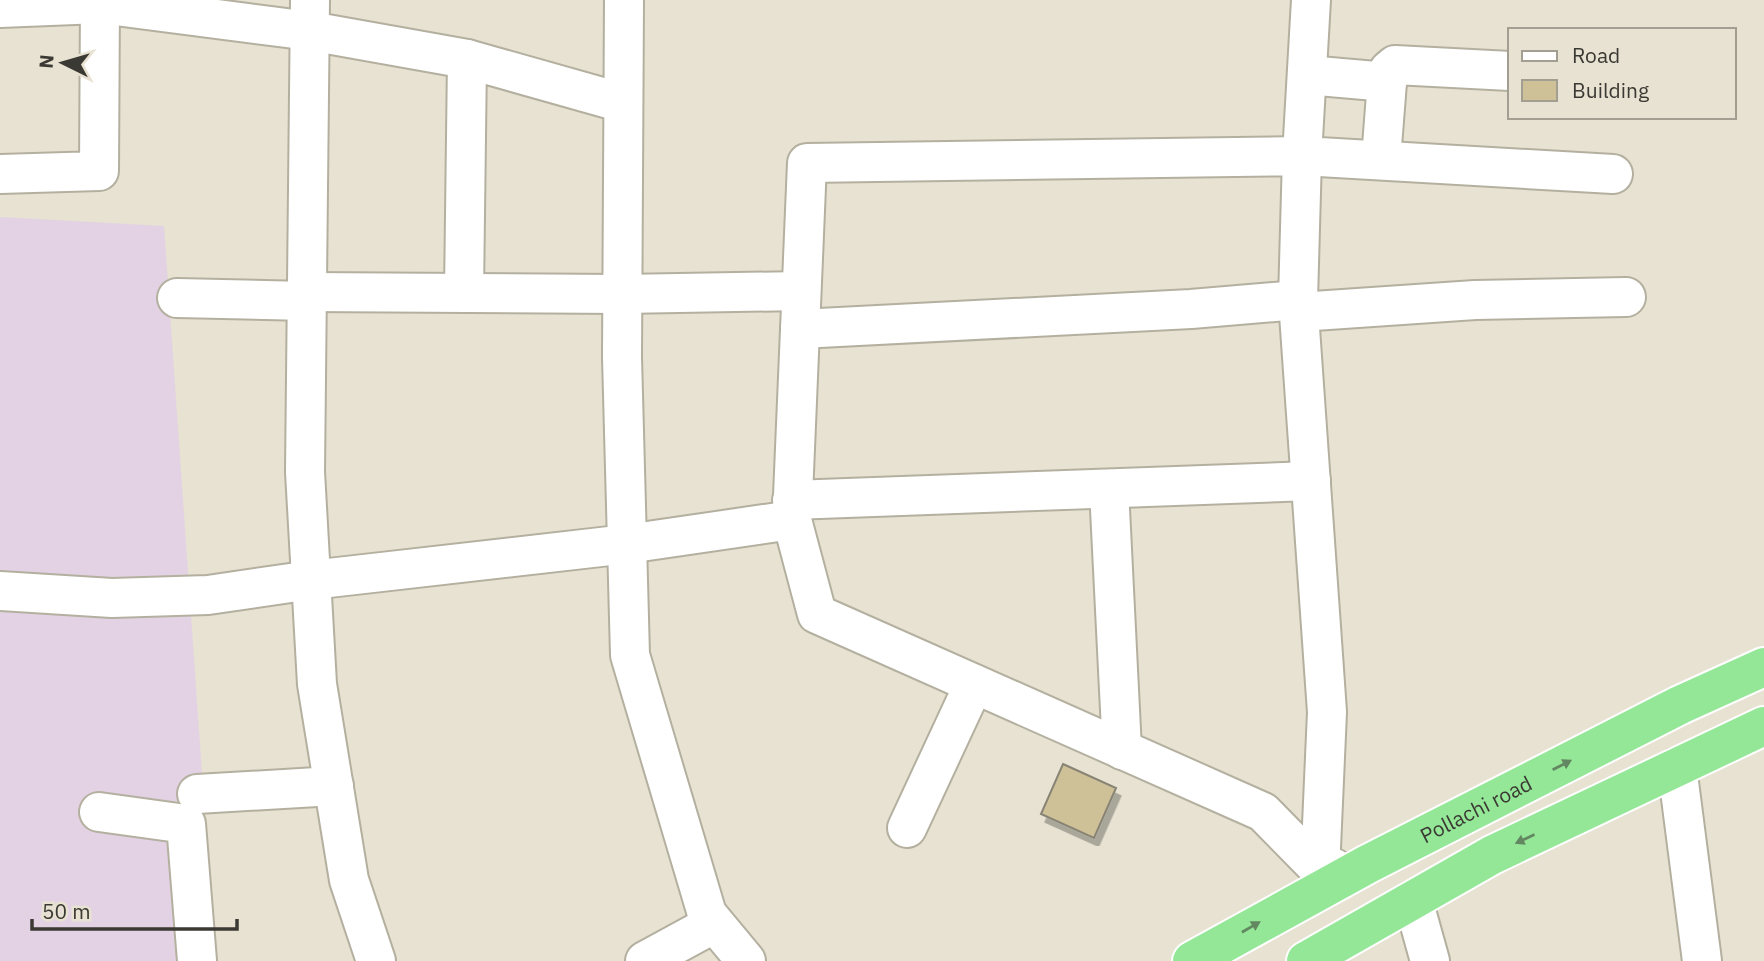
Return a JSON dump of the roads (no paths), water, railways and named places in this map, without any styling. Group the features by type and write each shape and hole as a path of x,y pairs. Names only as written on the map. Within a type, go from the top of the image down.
{"highway":[{"name":"Pollachi road","path":"1192,961 1368,864 1680,705 1764,667"},
{"path":"1306,961 1492,855 1764,726"}],"street":[{"path":"624,0 622,294 630,655 707,914 746,961"},
{"path":"1311,0 1302,156 1298,306 1327,712 1320,870"},
{"path":"0,8 100,2 310,16 623,103"},
{"path":"0,174 99,171 100,2"},
{"path":"310,16 305,472 317,684 349,880 376,961"},
{"path":"464,293 467,59"},
{"path":"1381,159 1387,82 1395,65 1508,71"},
{"path":"1307,75 1387,82"},
{"path":"1320,870 1263,812 817,614 792,510 807,163 1302,156 1614,174"},
{"path":"177,298 801,291"},
{"path":"800,329 1191,309 1626,297"},
{"path":"0,591 112,598 208,595 311,580 626,544 792,510 1109,489 1311,481"},
{"path":"1109,489 1122,750"},
{"path":"907,828 974,684"},
{"path":"1677,767 1702,961"},
{"path":"197,794 334,786"},
{"path":"99,812 186,824 197,961"},
{"path":"1320,870 1368,864"},
{"path":"1413,900 1430,961"},
{"path":"645,961 713,924"}]}
